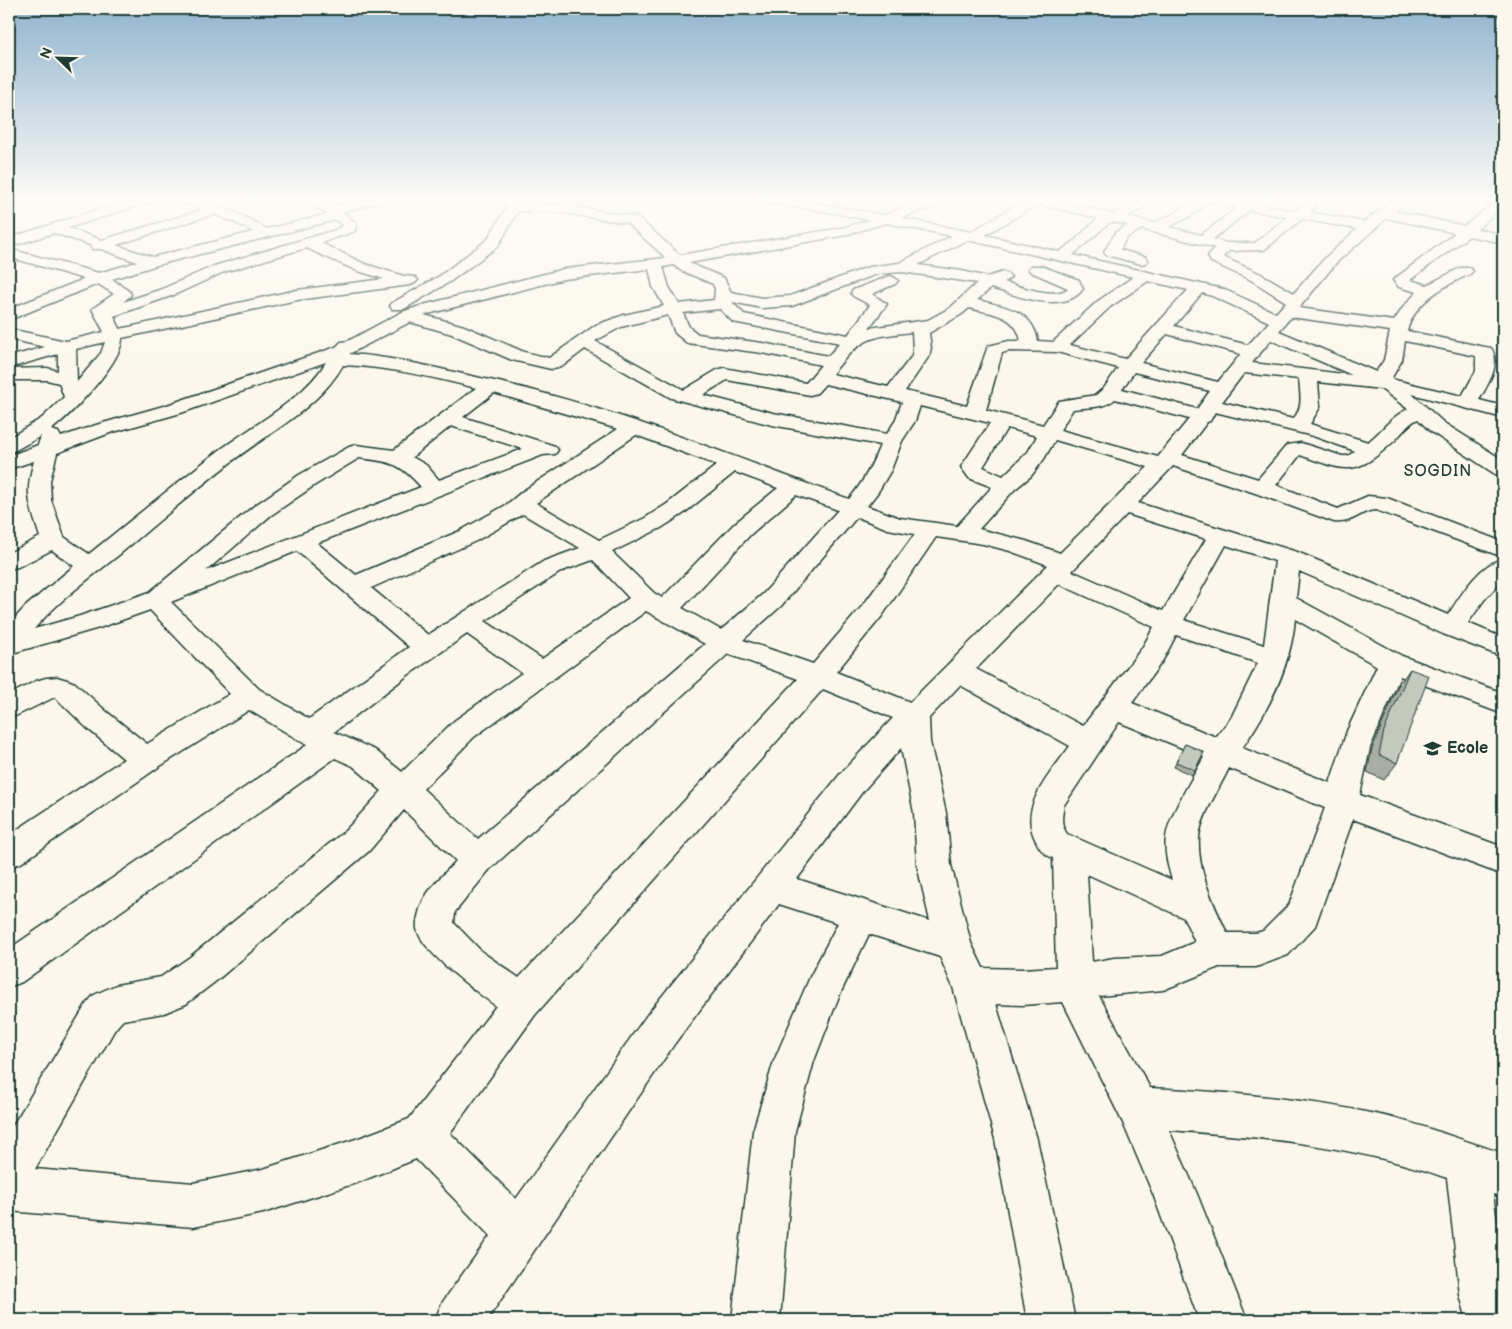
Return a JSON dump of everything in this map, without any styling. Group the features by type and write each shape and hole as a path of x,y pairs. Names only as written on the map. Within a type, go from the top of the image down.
{"street":[{"path":"9,446 55,417 108,360 114,346 113,336 100,309 123,295 122,292 99,278 29,260"},
{"path":"17,272 53,260"},
{"path":"146,260 152,262"},
{"path":"9,315 99,278 159,260"},
{"path":"104,314 168,292 219,270 252,260"},
{"path":"347,260 372,271 410,280"},
{"path":"9,643 34,613 90,566 227,455 297,404 327,377 340,355 375,322 398,305 446,278 469,260"},
{"path":"9,463 103,429 174,409 340,355 408,316 429,308 564,274 677,260"},
{"path":"677,260 691,271 719,282 723,289 725,304 739,318 855,339 891,329 928,325 956,311 989,281 1036,269 1060,260"},
{"path":"687,396 722,374 809,389 855,339 879,304 860,293 920,260"},
{"path":"952,260 1010,276"},
{"path":"1074,260 1217,292 1251,355 1298,426 1371,450"},
{"path":"1142,260 1169,266"},
{"path":"1220,260 1256,277"},
{"path":"458,1320 661,1029 852,782 914,715 1166,461 1251,355 1331,260"},
{"path":"1427,260 1401,280 1405,284 1428,290"},
{"path":"655,264 661,286 681,328 692,339 762,348 903,397 1166,461 1181,462 1263,488 1339,516 1368,503 1379,503 1503,550"},
{"path":"340,355 422,369 498,372 551,364 593,334 617,323 723,300 762,304 792,301 874,270 969,276 1022,291 1054,297 1065,297 1076,288 1073,283 1036,269"},
{"path":"1381,382 1388,370 1404,318 1428,290 1465,271"},
{"path":"1218,274 1256,277"},
{"path":"1057,347 1104,304 1145,276"},
{"path":"1251,355 1256,277"},
{"path":"9,363 66,346 297,295 410,280 446,278"},
{"path":"963,533 1006,485 1023,471 1037,455 1066,405 1103,400 1108,397 1128,366 1181,311 1198,288"},
{"path":"967,303 1021,320 1028,334 1030,346"},
{"path":"408,316 458,330 498,372 634,428 896,524 929,530 963,533 1018,546 1169,624 1274,658"},
{"path":"522,1002 469,964 435,928 438,907 477,860 772,600 854,508 867,492 880,470 892,441 905,421 903,397 922,351 920,334 928,325"},
{"path":"1164,328 1308,375 1381,382 1410,401 1437,427 1503,469"},
{"path":"975,413 994,350 1009,346 1057,347 1128,366 1251,355 1400,331 1485,352"},
{"path":"9,334 66,346"},
{"path":"583,341 673,392 772,419 892,441"},
{"path":"1468,403 1484,371 1487,344 1503,347"},
{"path":"66,346 66,380 73,397"},
{"path":"1111,392 1162,404 1251,355 1381,382 1503,412"},
{"path":"398,457 447,418 498,372"},
{"path":"9,375 46,374 66,380"},
{"path":"1298,426 1309,414 1312,407 1308,375"},
{"path":"1263,488 1294,449 1353,464 1386,438 1404,418 1421,411"},
{"path":"55,417 39,481 40,500 53,540 90,566"},
{"path":"447,418 543,448 579,464"},
{"path":"1002,420 972,467 977,473 1006,485"},
{"path":"1437,427 1503,446"},
{"path":"353,586 468,536 522,504 531,496 634,428"},
{"path":"9,643 82,626 155,601 300,541 543,448"},
{"path":"155,601 262,511 306,480 356,451 398,457 418,470 436,490"},
{"path":"9,970 321,739 427,648 467,620 553,566 597,550 675,509 730,464"},
{"path":"9,1172 101,1016 108,1008 116,1003 164,995 181,986 358,841 403,790 464,729 542,673 697,578 749,521 794,486"},
{"path":"522,504 557,523 597,550 655,604 724,643 818,676 914,715"},
{"path":"1122,505 1288,558 1503,648"},
{"path":"9,1189 193,1205 263,1190 360,1160 423,1135 522,1002 818,676 873,610 929,530"},
{"path":"1197,907 1056,844 1048,833 1045,818 1048,802 1088,742 1153,653 1195,576 1220,536"},
{"path":"9,562 53,540"},
{"path":"300,541 427,648"},
{"path":"1217,950 1197,907 1183,860 1182,837 1189,816 1222,752 1241,726 1274,658 1280,634 1288,558"},
{"path":"1452,628 1470,599 1492,574 1503,566"},
{"path":"155,601 249,696 321,739 364,758 403,790 477,860"},
{"path":"1284,602 1392,664 1503,704"},
{"path":"467,620 542,673"},
{"path":"972,986 1022,987 1075,983 1114,976 1163,973 1217,950 1256,950 1275,944 1303,915 1343,802 1344,787 1356,745 1392,664"},
{"path":"958,672 1088,742"},
{"path":"9,708 46,688 58,686 146,760"},
{"path":"9,852 146,760 249,696"},
{"path":"1114,708 1343,802 1503,861"},
{"path":"914,715 915,742 930,813 934,865 953,945 972,986 1016,1139 1050,1320"},
{"path":"1069,850 1075,983 1084,1007 1138,1108 1175,1194 1223,1320"},
{"path":"771,886 953,945"},
{"path":"756,1320 774,1131 794,1061 819,999 860,916"},
{"path":"1138,1108 1204,1111 1283,1120 1380,1136 1429,1150 1485,1170 1484,1294 1491,1320"},
{"path":"423,1135 519,1234"}],"building":[{"path":"1410,669 1429,676 1397,763 1379,755 1384,731"},
{"path":"1185,744 1204,752 1195,770 1176,762"}],"place":[{"name":"Ecole","path":"1433,748"}],"district":[{"name":"SOGDIN","path":"1438,471"}]}
